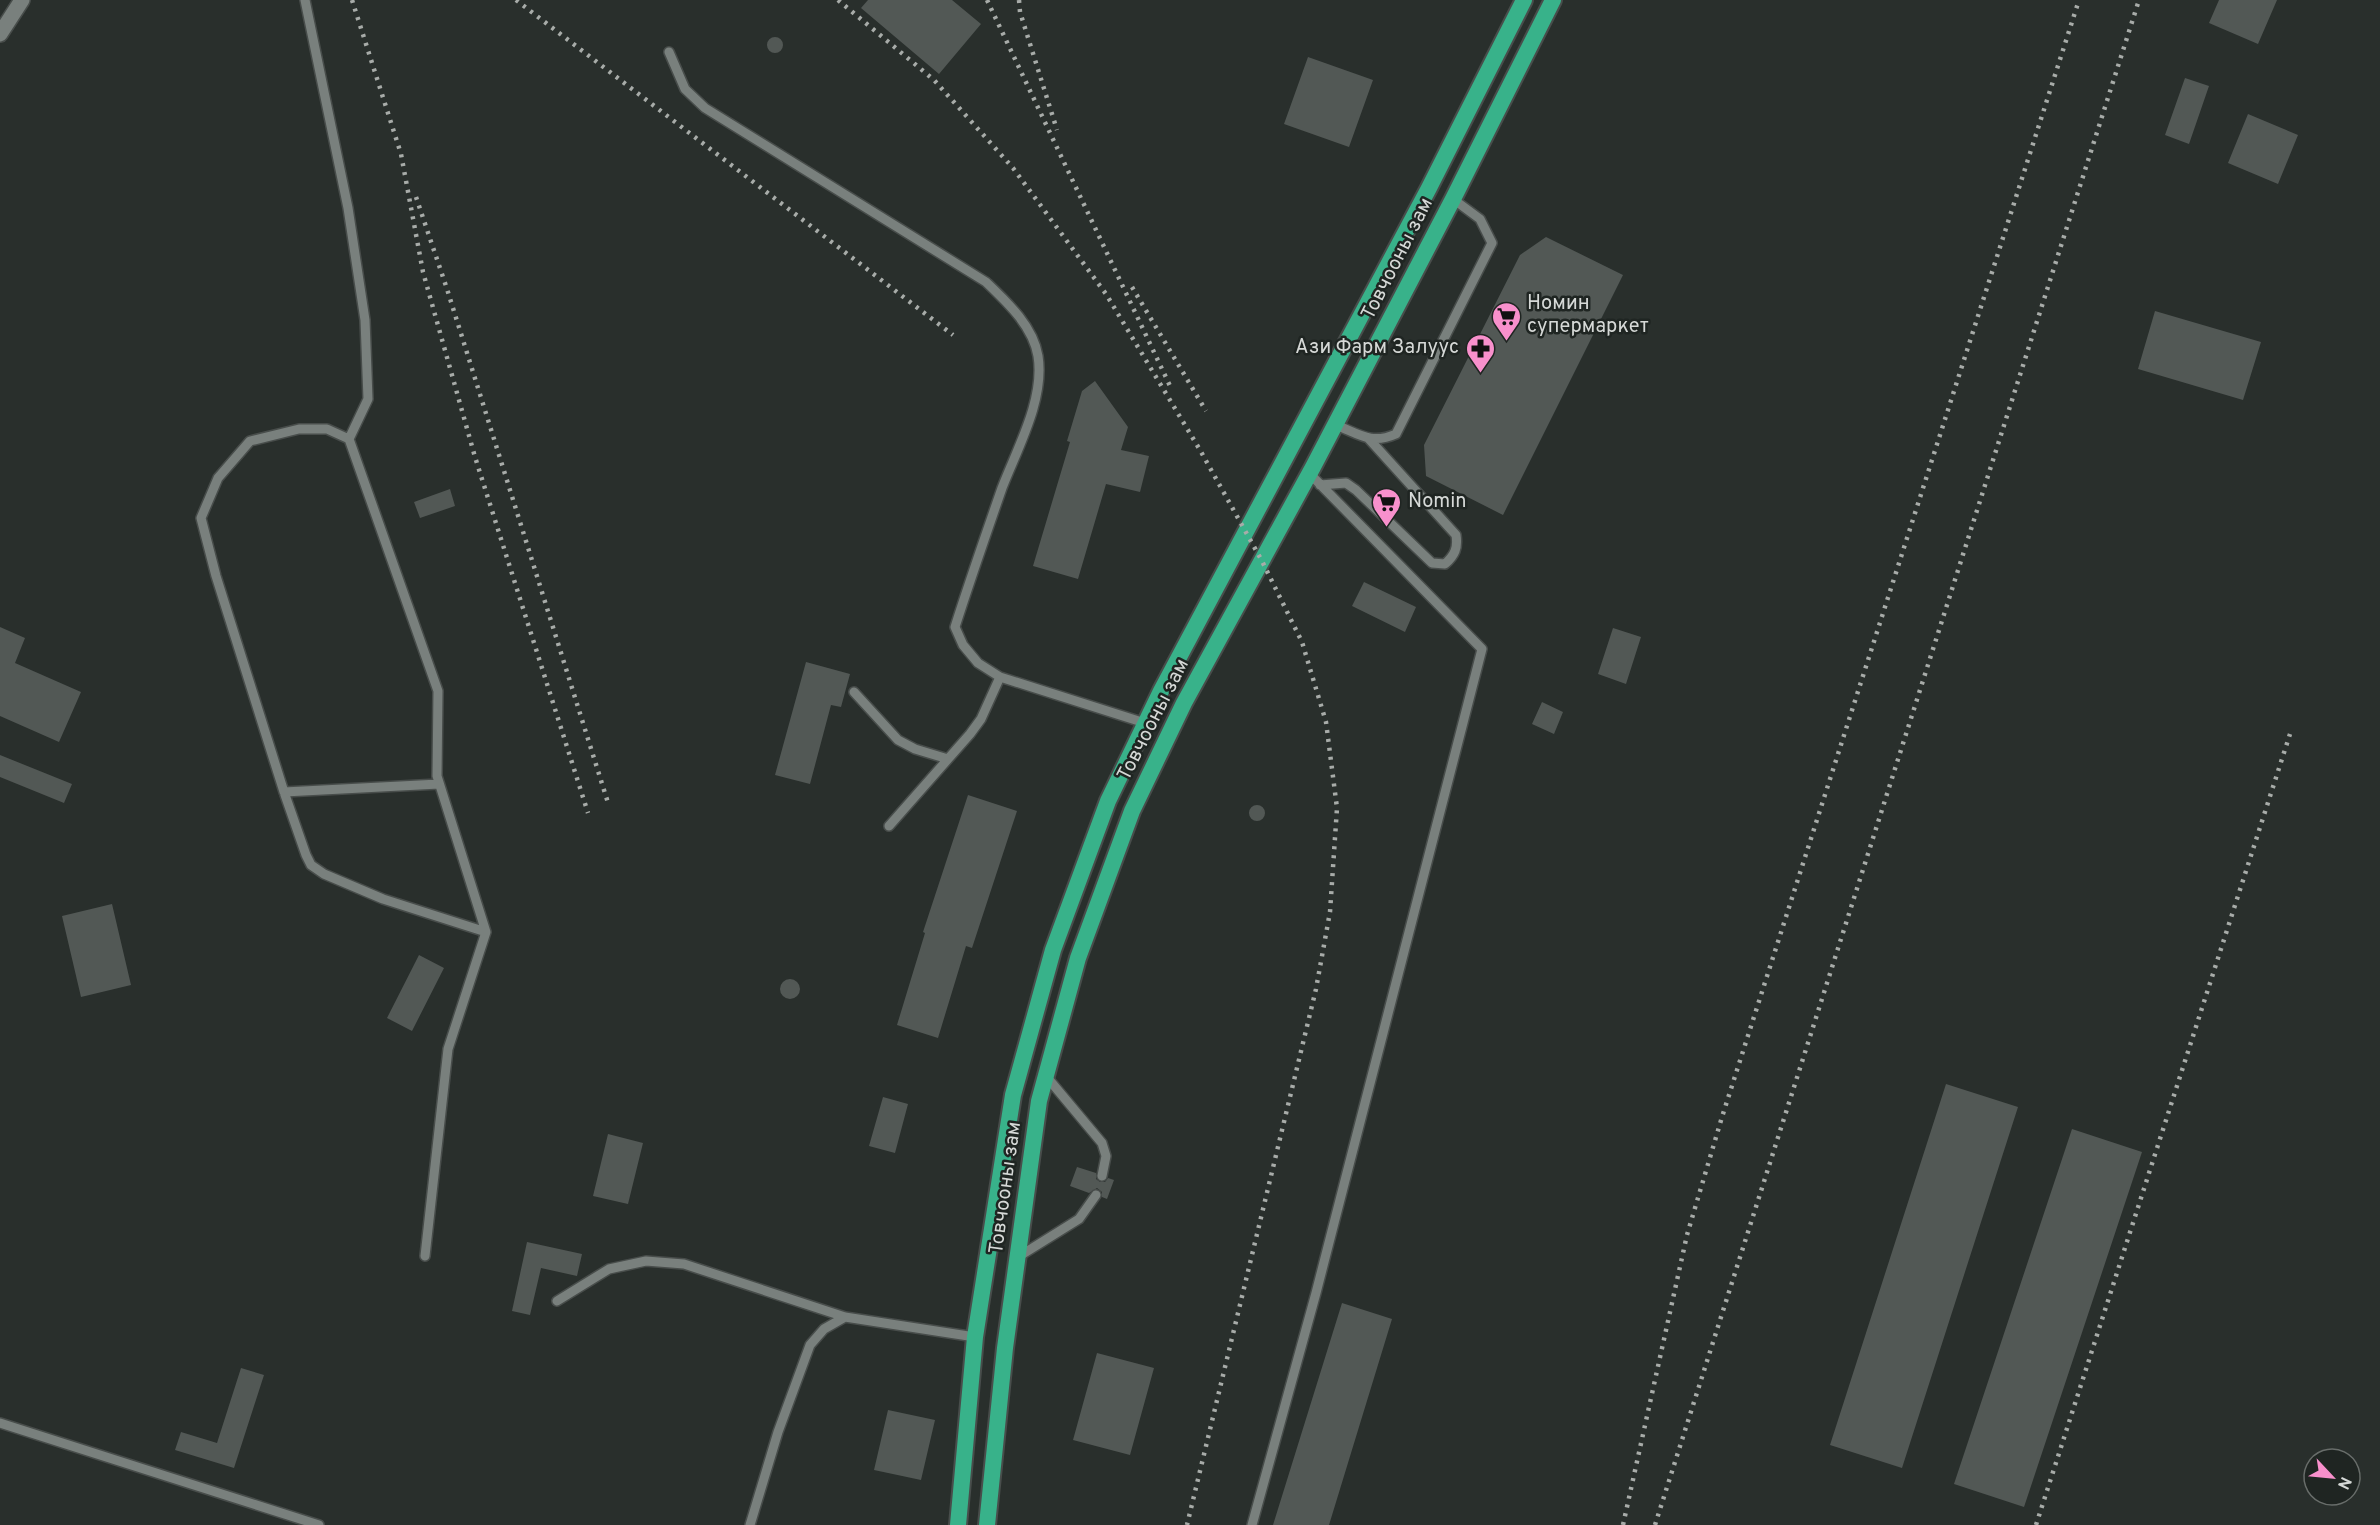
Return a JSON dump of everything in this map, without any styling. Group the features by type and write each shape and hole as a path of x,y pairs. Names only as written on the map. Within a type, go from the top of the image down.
{"highway":[{"name":"Товчооны зам","path":"958,1525 975,1337 1014,1095 1047,973 1108,801 1161,691 1430,188 1524,0"},
{"name":"Товчооны зам","path":"987,1525 1005,1348 1040,1101 1078,958 1132,811 1184,703 1315,479 1336,424 1453,200 1553,0"}],"street":[{"path":"0,34 22,0"}],"lane":[{"path":"306,0 348,208 365,320 368,399 350,439 438,691 437,776 486,932 448,1049 425,1256"},
{"path":"669,52 685,89 705,108 986,282 1014,309 1026,328 1038,355 1038,378 1030,418 1004,484 955,627 963,645 978,663 1000,677 1145,723"},
{"path":"1336,424 1369,439 1383,440 1396,434 1492,243 1480,219 1453,200"},
{"path":"350,439 327,429 299,429 250,441 218,478 201,519 216,576 284,792 311,865 324,874 383,899 486,932"},
{"path":"1315,479 1346,483 1432,563 1445,564 1458,544 1456,535 1369,439"},
{"path":"1252,1525 1316,1293 1482,649 1315,479"},
{"path":"889,826 981,719 1000,677"},
{"path":"854,692 898,740 915,749 948,759"},
{"path":"284,792 439,784"},
{"path":"1046,1076 1102,1143 1106,1156 1102,1176"},
{"path":"1018,1257 1079,1219 1096,1195"},
{"path":"557,1301 609,1269 646,1261 684,1264 845,1317 975,1337"},
{"path":"750,1525 784,1414 810,1345 824,1329 845,1317"},
{"path":"0,1422 319,1525"}],"building":[{"path":"868,0 952,0 981,24 939,74 861,8"},
{"path":"2219,0 2277,0 2258,44 2209,23"},
{"path":"775,37 781,39 783,45 781,51 775,53 769,51 767,45 769,39"},
{"path":"1308,57 1373,80 1349,147 1284,124"},
{"path":"2185,78 2209,86 2189,144 2165,135"},
{"path":"2248,114 2298,135 2278,184 2228,163"},
{"path":"1546,237 1623,275 1503,515 1426,476 1424,445 1520,255"},
{"path":"2155,311 2261,342 2243,400 2138,369"},
{"path":"1095,381 1128,427 1121,450 1149,456 1140,492 1106,484 1078,579 1033,566 1070,442 1067,441 1082,391"},
{"path":"450,489 455,506 420,518 414,502"},
{"path":"1364,582 1416,607 1405,632 1352,606"},
{"path":"0,627 25,638 15,663 81,692 59,742 0,716"},
{"path":"1613,628 1641,637 1626,684 1598,674"},
{"path":"806,662 850,674 841,707 831,705 810,784 775,775"},
{"path":"1542,702 1563,712 1554,734 1532,724"},
{"path":"0,755 72,784 64,803 0,777"},
{"path":"968,795 1017,811 972,948 966,946 938,1038 897,1025 925,933 923,932"},
{"path":"1257,805 1263,807 1265,813 1263,819 1257,821 1251,819 1249,813 1251,807"},
{"path":"112,904 131,985 81,997 62,916"},
{"path":"419,955 444,968 412,1031 387,1018"},
{"path":"790,979 797,982 800,989 797,996 790,999 783,996 780,989 783,982"},
{"path":"1946,1084 2018,1107 1902,1468 1830,1445"},
{"path":"883,1097 908,1104 895,1153 869,1146"},
{"path":"2072,1129 2142,1152 2024,1507 1954,1484"},
{"path":"608,1134 643,1143 628,1204 593,1196"},
{"path":"1077,1167 1096,1173 1096,1179 1100,1182 1105,1182 1108,1178 1114,1180 1107,1199 1102,1197 1102,1192 1097,1188 1089,1193 1070,1186"},
{"path":"527,1242 582,1254 577,1276 541,1268 530,1315 512,1311"},
{"path":"1342,1303 1392,1319 1329,1525 1273,1525"},
{"path":"1097,1353 1154,1368 1130,1455 1073,1440"},
{"path":"241,1368 264,1375 234,1468 175,1450 181,1432 217,1443"},
{"path":"888,1410 935,1420 921,1480 874,1470"}],"railway":[{"path":"352,0 401,154 423,272 475,457 588,813"},
{"path":"516,0 953,335"},
{"path":"838,0 934,80 1013,168 1106,294 1200,450 1262,561 1302,642 1326,722 1337,808 1330,912 1316,989 1187,1525"},
{"path":"987,0 1171,388"},
{"path":"1019,0 1020,12 1057,130"},
{"path":"1623,1525 1687,1235 1722,1117 2079,0"},
{"path":"1655,1525 2139,0"},
{"path":"416,197 609,806"},
{"path":"1132,287 1206,411"},
{"path":"2036,1525 2290,734"}],"place":[{"name":"Номин супермаркет","path":"1506,342"},
{"name":"Ази Фарм Залуус","path":"1480,374"},
{"name":"Nomin","path":"1387,528"}]}
